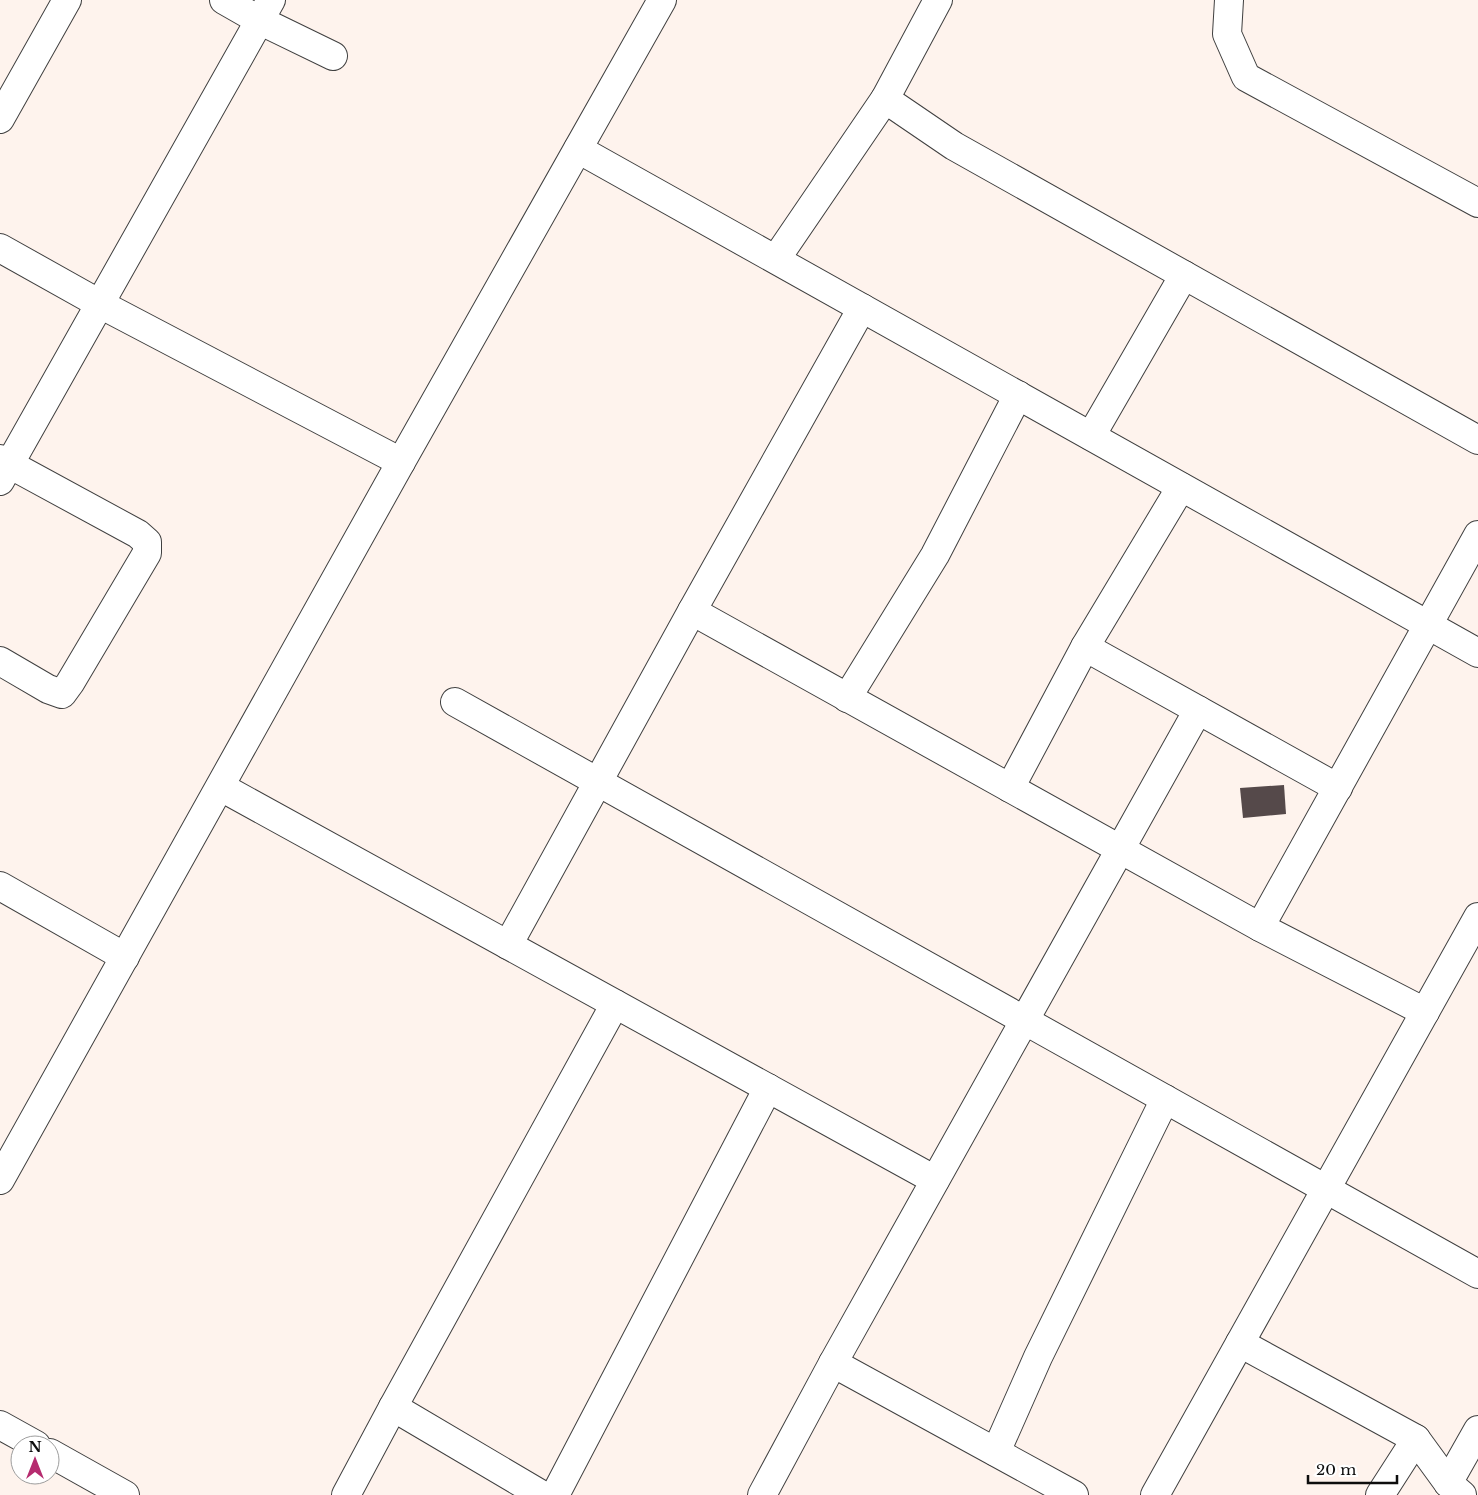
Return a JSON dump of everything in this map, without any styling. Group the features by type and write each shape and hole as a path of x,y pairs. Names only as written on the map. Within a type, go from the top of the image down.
{"street":[{"path":"0,119 67,0"},
{"path":"224,0 265,10 333,56"},
{"path":"0,1180 401,462 662,0"},
{"path":"776,259 884,99 938,0"},
{"path":"1229,0 1227,34 1246,77 1478,203"},
{"path":"0,661 48,689 62,694 147,553 147,542 138,534 3,468 100,304 265,10"},
{"path":"884,99 954,146 1478,440"},
{"path":"578,149 1478,653"},
{"path":"0,248 100,304 401,462"},
{"path":"1091,436 1184,275"},
{"path":"508,945 862,308"},
{"path":"847,698 935,555 1018,395"},
{"path":"1010,788 1085,647 1181,487"},
{"path":"1260,928 1478,535"},
{"path":"692,611 1260,928 1425,1012"},
{"path":"1085,647 1338,788"},
{"path":"455,702 1478,1274"},
{"path":"762,1495 833,1363 1198,710"},
{"path":"221,787 935,1180"},
{"path":"0,886 125,957"},
{"path":"1155,1495 1478,917"},
{"path":"346,1495 615,1004"},
{"path":"555,1495 768,1088"},
{"path":"996,1452 1038,1357 1165,1099"},
{"path":"1240,1343 1416,1439 1455,1489"},
{"path":"833,1363 1074,1495"},
{"path":"393,1407 542,1495"},
{"path":"0,1425 18,1435"},
{"path":"1455,1489 1478,1430"},
{"path":"1380,1495 1416,1439"},
{"path":"60,1459 125,1495"}],"building":[{"path":"1284,785 1286,814 1243,818 1240,788"}]}
